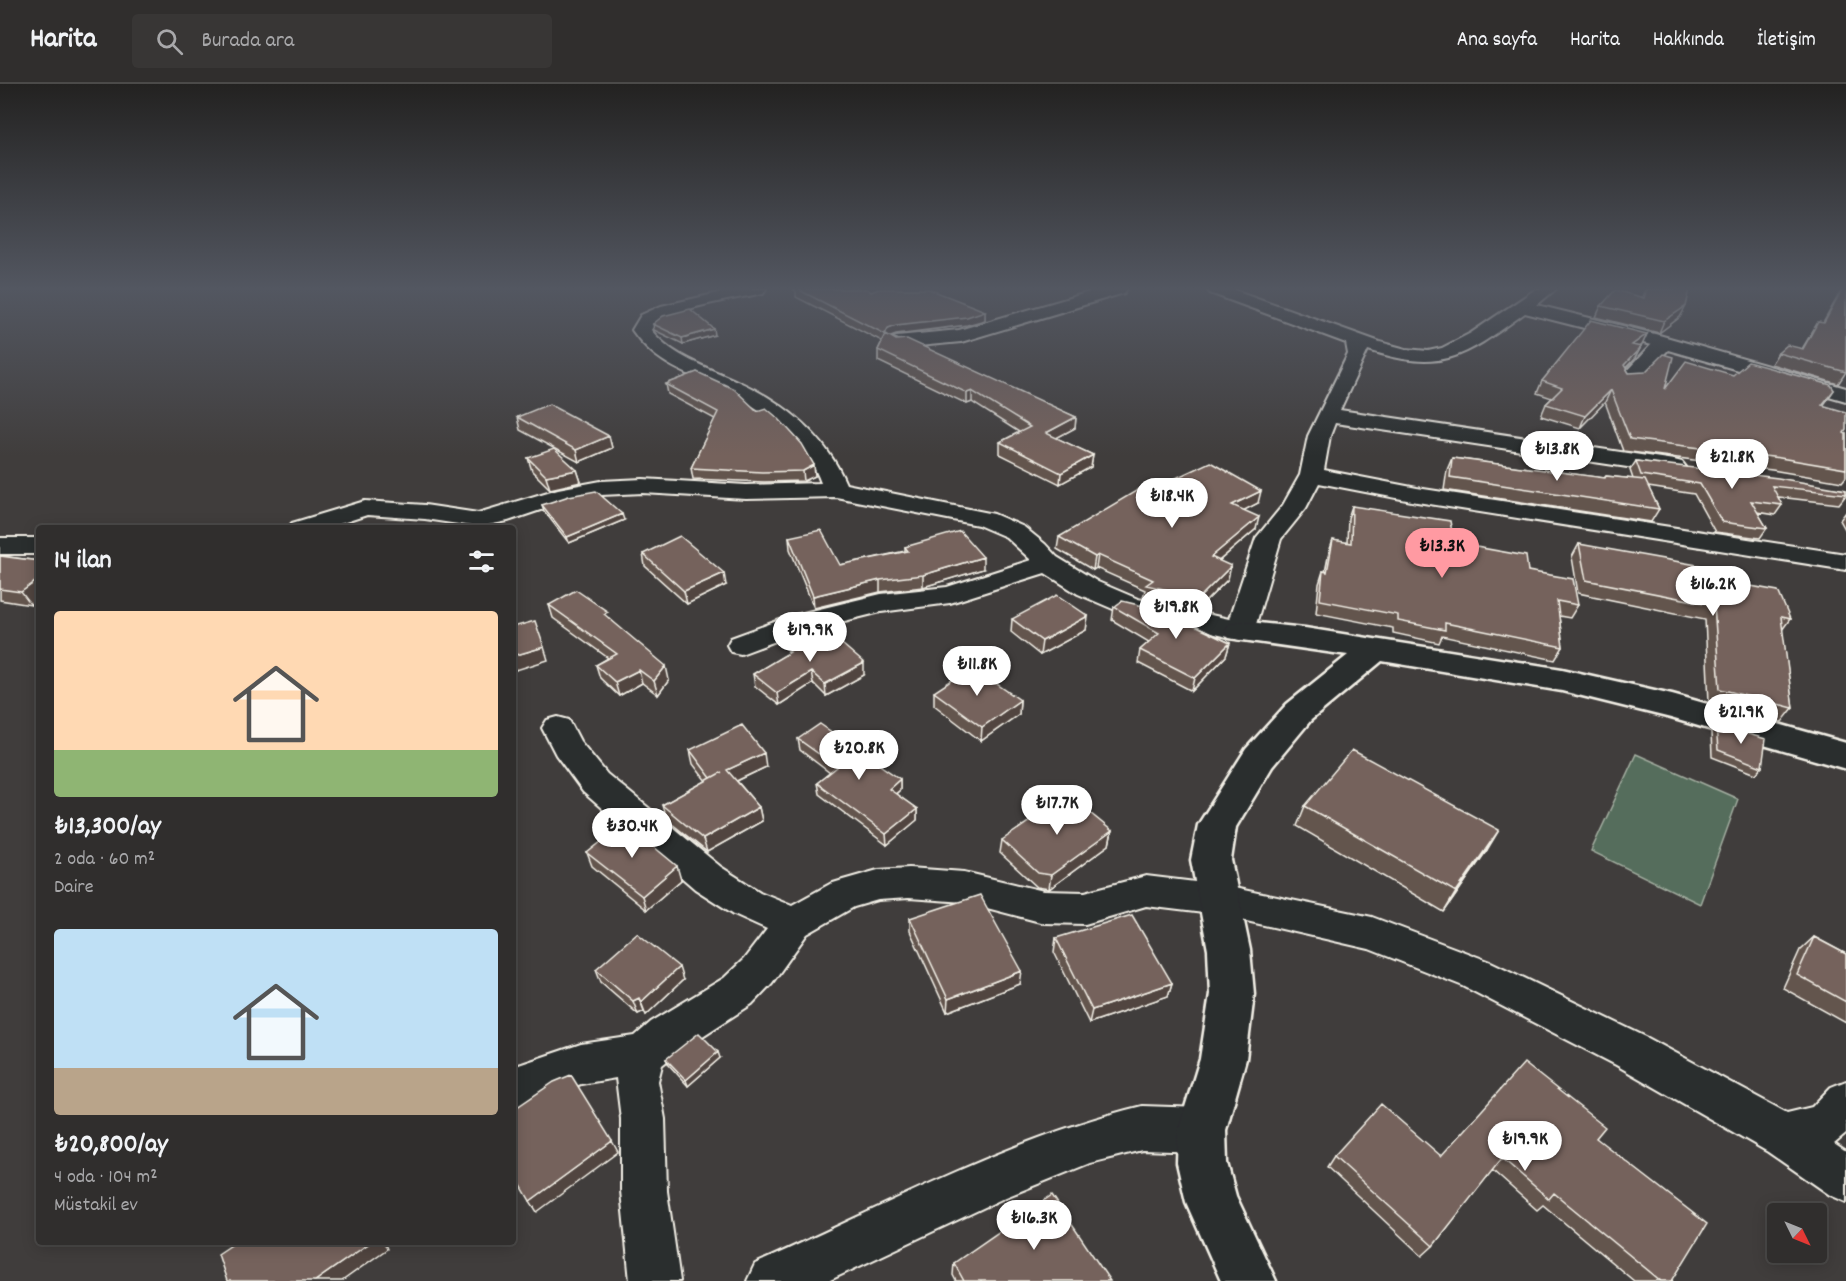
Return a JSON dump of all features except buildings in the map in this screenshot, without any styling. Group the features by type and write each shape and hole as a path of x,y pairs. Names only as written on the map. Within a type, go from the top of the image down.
{"street":[{"path":"653,345 674,362 765,403 812,446 824,462 836,490"},
{"path":"1342,345 1354,350 1437,356 1461,345"},
{"path":"1630,378 1662,345"},
{"path":"1671,345 1846,395"},
{"path":"1240,631 1269,538 1294,508 1312,475 1319,436 1354,350"},
{"path":"1327,415 1694,469"},
{"path":"1312,475 1417,495 1846,562"},
{"path":"311,525 365,508 425,512 478,520 566,494 601,488 643,486 746,492 836,490 985,519 1015,532 1036,549 1048,563 1088,588 1130,606 1240,631 1377,649 1562,680 1672,706 1846,756"},
{"path":"0,546 36,546"},
{"path":"741,645 791,625 881,603 951,595 1048,563"},
{"path":"1249,1281 1212,1202 1202,1163 1202,1130 1223,1059 1232,994 1229,950 1211,860 1217,825 1259,758 1299,712 1377,649"},
{"path":"558,728 567,747 595,783 708,878 747,903 794,923"},
{"path":"516,1087 580,1064 644,1054 666,1036 738,991 758,971 794,923 843,895 878,885 909,883 964,887 1044,907 1086,908 1146,891 1220,900 1372,933 1477,974 1631,1051 1784,1136 1846,1179"},
{"path":"644,1054 637,1081 643,1119 644,1191 655,1281"},
{"path":"1784,1136 1824,1126 1846,1102"},
{"path":"772,1281 992,1180 1090,1141 1142,1128 1202,1130"}],"green space":[{"path":"1636,754 1738,799 1700,904 1591,851"}]}
